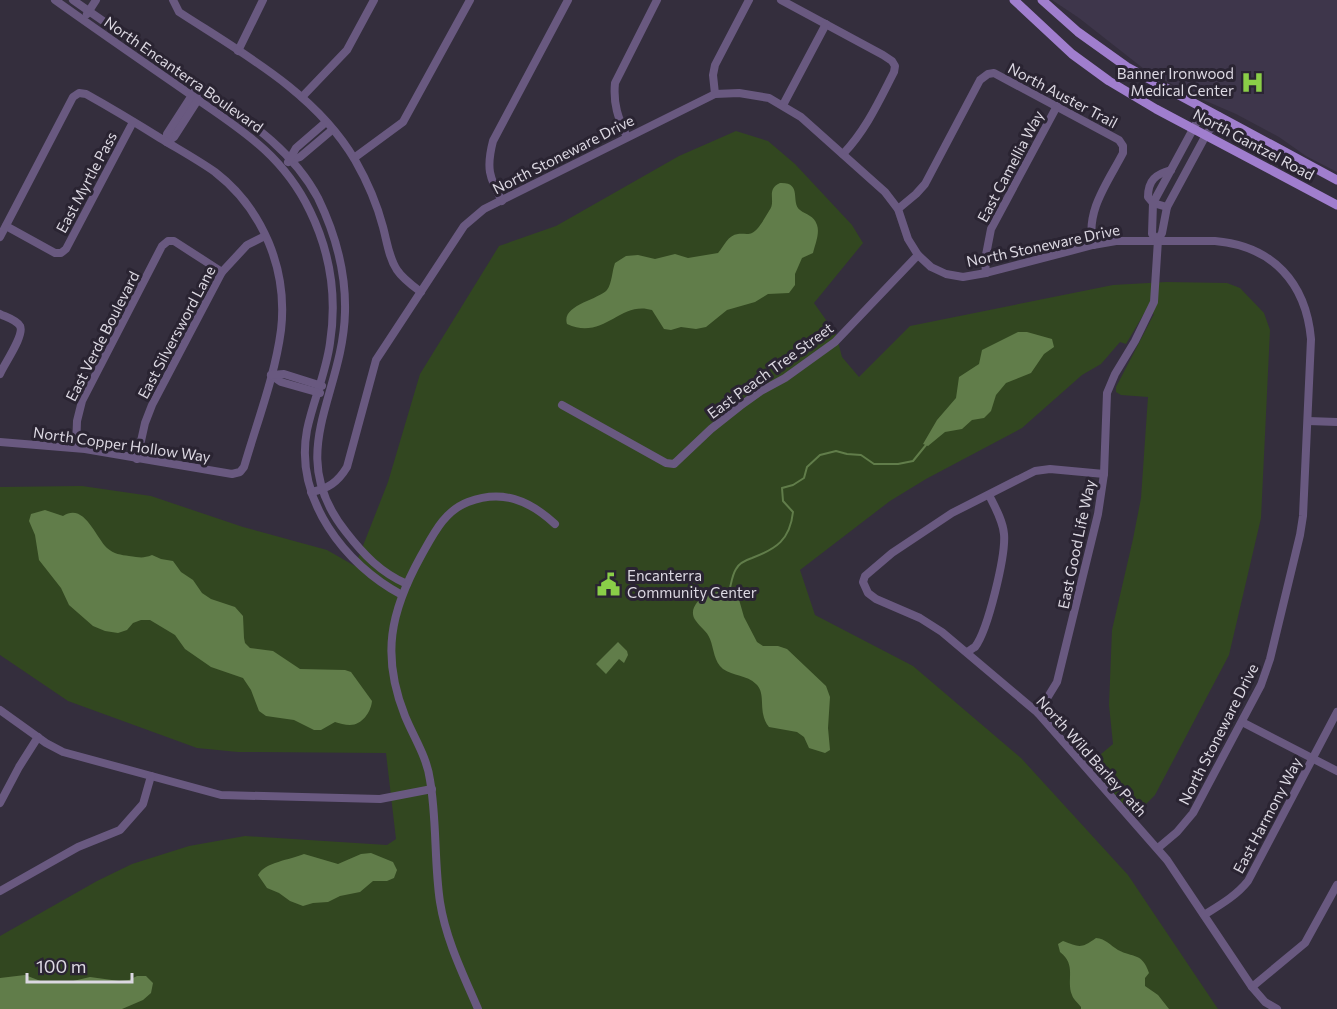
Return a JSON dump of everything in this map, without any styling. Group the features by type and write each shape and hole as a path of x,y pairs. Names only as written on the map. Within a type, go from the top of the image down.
{"main road":[{"name":"North Gantzel Road","path":"1014,0 1053,38 1092,70 1131,95 1337,205"},
{"name":"North Gantzel Road","path":"1042,0 1078,32 1120,62 1337,180"}],"street":[{"name":"North Encanterra Boulevard","path":"55,0 252,137 283,167 310,210 329,263 333,294 330,345 305,443 305,458 311,492 323,520 351,555 376,580 402,595"},
{"name":"North Encanterra Boulevard","path":"74,0 82,3 89,11 250,121 291,160 317,197 339,254 345,312 342,341 316,447 316,468 321,490 339,524 359,549 382,571 407,584"},
{"path":"83,20 96,0"},
{"path":"238,51 263,0"},
{"path":"302,97 347,50 374,0"},
{"path":"354,158 403,122 470,0"},
{"path":"502,201 488,170 493,141 568,0"},
{"path":"627,137 615,109 613,98 615,83 657,0"},
{"path":"715,94 713,75 715,65 749,0"},
{"path":"781,0 883,55 895,66 894,72 859,137 843,154"},
{"path":"172,1 179,12 302,97 326,122 354,158 372,192 390,255 398,271 421,292"},
{"path":"75,14 82,3"},
{"path":"783,105 826,24"},
{"name":"North Auster Trail","path":"898,209 925,184 980,80 994,73 1119,140 1123,146 1124,153 1093,211 1091,235 1093,245"},
{"path":"167,142 167,134 201,88"},
{"path":"0,237 73,97 79,93 86,93 214,172 231,186 258,220 273,253 281,290 281,328 271,375 284,374 330,392"},
{"name":"North Stoneware Drive","path":"311,492 334,483 346,467 376,360 464,226 484,209 715,94 739,93 770,98 801,117 885,192 898,209 908,239 918,255 931,267 946,274 963,277 986,273 1093,245 1129,240 1215,241 1242,246 1268,258 1289,278 1303,300 1310,327 1303,516 1266,672 1193,813 1177,832 1158,848"},
{"name":"East Camellia Way","path":"986,273 985,260 991,229 1057,106"},
{"name":"East Good Life Way","path":"1158,240 1152,234 1153,203 1204,109"},
{"name":"East Good Life Way","path":"1038,714 1057,682 1091,547 1104,474 1107,393 1154,302 1158,240 1162,233 1167,207 1206,135 1219,116"},
{"name":"East Myrtle Pass","path":"6,226 55,253 61,253 66,249 133,122"},
{"path":"291,160 296,148 326,122"},
{"path":"283,167 291,160 300,157 332,130"},
{"path":"1167,207 1153,203 1148,197 1148,188 1151,181 1161,173 1171,170"},
{"name":"East Silversword Lane","path":"137,459 152,405 222,272 248,245 265,236"},
{"name":"East Verde Boulevard","path":"76,448 77,421 82,401 162,246 168,241 174,241 222,272"},
{"name":"East Peach Tree Street","path":"562,405 666,463 674,464 711,429 740,406 785,378 835,342 918,255"},
{"path":"0,314 19,325 21,330 20,338 0,374"},
{"name":"North Copper Hollow Way","path":"0,442 76,448 232,474 240,472 244,467 271,375"},
{"path":"1308,421 1337,422"},
{"name":"North Wild Barley Path","path":"1104,474 1050,469 1035,471 952,513 918,535 865,576 863,582 868,593 876,599 942,632 1038,714 1158,848 1252,987 1265,1002 1277,1009"},
{"path":"967,652 978,641 991,608 1003,551 1005,535 989,495"},
{"path":"478,1009 454,956 440,902 432,789 424,757 405,717 390,661 395,617 407,584 433,534 445,517 458,506 497,496 523,501 555,524"},
{"path":"0,710 63,752 221,795 380,799 432,789"},
{"name":"East Harmony Way","path":"1204,915 1241,890 1248,881 1337,712"},
{"path":"1242,722 1337,771"},
{"path":"0,803 19,767 39,737"},
{"path":"0,891 68,852 120,830 143,804 151,776"},
{"path":"1252,987 1305,943 1337,885"}],"shaded area":[{"name":"Banner Ironwood Medical Center","path":"1052,0 1337,0 1337,172 1236,114 1192,95 1144,69 1079,18"},
{"path":"736,131 768,141 795,164 852,225 863,243 814,303 836,334 842,357 859,377 910,326 1113,285 1166,282 1227,283 1240,288 1264,313 1270,330 1261,518 1229,655 1155,795 1134,816 1088,765 1113,744 1109,705 1112,630 1141,498 1148,397 1121,395 1116,392 1116,387 1154,314 1145,312 1126,344 1120,342 1101,364 1082,375 1022,428 926,479 890,501 800,570 815,615 913,666 1021,758 1128,875 1218,1009 0,1009 0,936 97,881 132,864 189,846 245,836 387,845 396,839 386,753 238,752 197,748 68,701 0,655 0,487 82,486 151,496 243,527 327,550 355,566 388,482 420,374 499,246 556,226 679,156"},
{"path":"780,183 787,184 794,189 797,207 814,219 818,228 813,253 802,258 795,274 795,285 789,293 768,294 755,302 727,310 706,327 696,329 681,327 671,330 664,329 652,310 641,308 630,310 591,328 580,328 567,324 569,312 607,290 615,263 626,256 638,255 655,259 675,254 688,258 718,253 732,236 750,234 755,231 771,207 773,189"},
{"path":"1018,332 1027,332 1052,339 1054,347 1044,354 1031,373 1006,383 996,395 991,411 984,418 972,420 962,429 945,432 928,446 923,444 937,420 956,398 959,377 979,364 982,350"},
{"path":"45,510 63,516 77,513 88,522 107,548 115,553 140,557 152,555 173,561 181,572 193,580 202,593 211,599 235,607 243,616 245,643 250,648 273,651 300,669 351,672 372,701 368,713 358,723 346,725 335,722 321,730 314,730 294,720 266,716 259,711 251,690 243,678 211,667 185,649 175,635 150,620 133,623 127,630 118,633 93,626 69,605 61,588 39,560 35,535 29,521 31,514"},
{"path":"734,592 738,596 744,617 757,642 763,646 778,646 787,649 826,686 830,697 828,728 830,750 825,753 809,748 804,737 797,732 769,727 763,715 761,693 756,684 723,669 718,663 709,636 696,621 693,610 703,597 710,593"},
{"path":"618,642 628,655 624,663 619,659 606,674 596,664"},
{"path":"371,853 393,862 397,870 394,878 387,881 373,881 360,892 340,896 328,902 303,906 290,901 267,888 258,875 272,864 304,854 338,864 361,854"},
{"path":"1096,938 1140,959 1149,973 1145,978 1145,986 1158,995 1169,1009 1081,1009 1072,995 1070,967 1060,952 1058,944 1063,941 1077,946 1087,944"},
{"path":"25,975 43,982 69,982 90,977 119,981 146,976 153,983 151,993 143,1000 122,1009 0,1009 0,978"}],"waterway":[{"path":"729,592 739,565 775,547 789,530 793,512 783,501 782,488 793,485 804,478 807,467 820,455 836,451 861,455 874,464 898,464 913,461 926,445"}],"place":[{"name":"Banner Ironwood Medical Center","path":"1252,82"},
{"name":"Encanterra Community Center","path":"609,584"}]}
